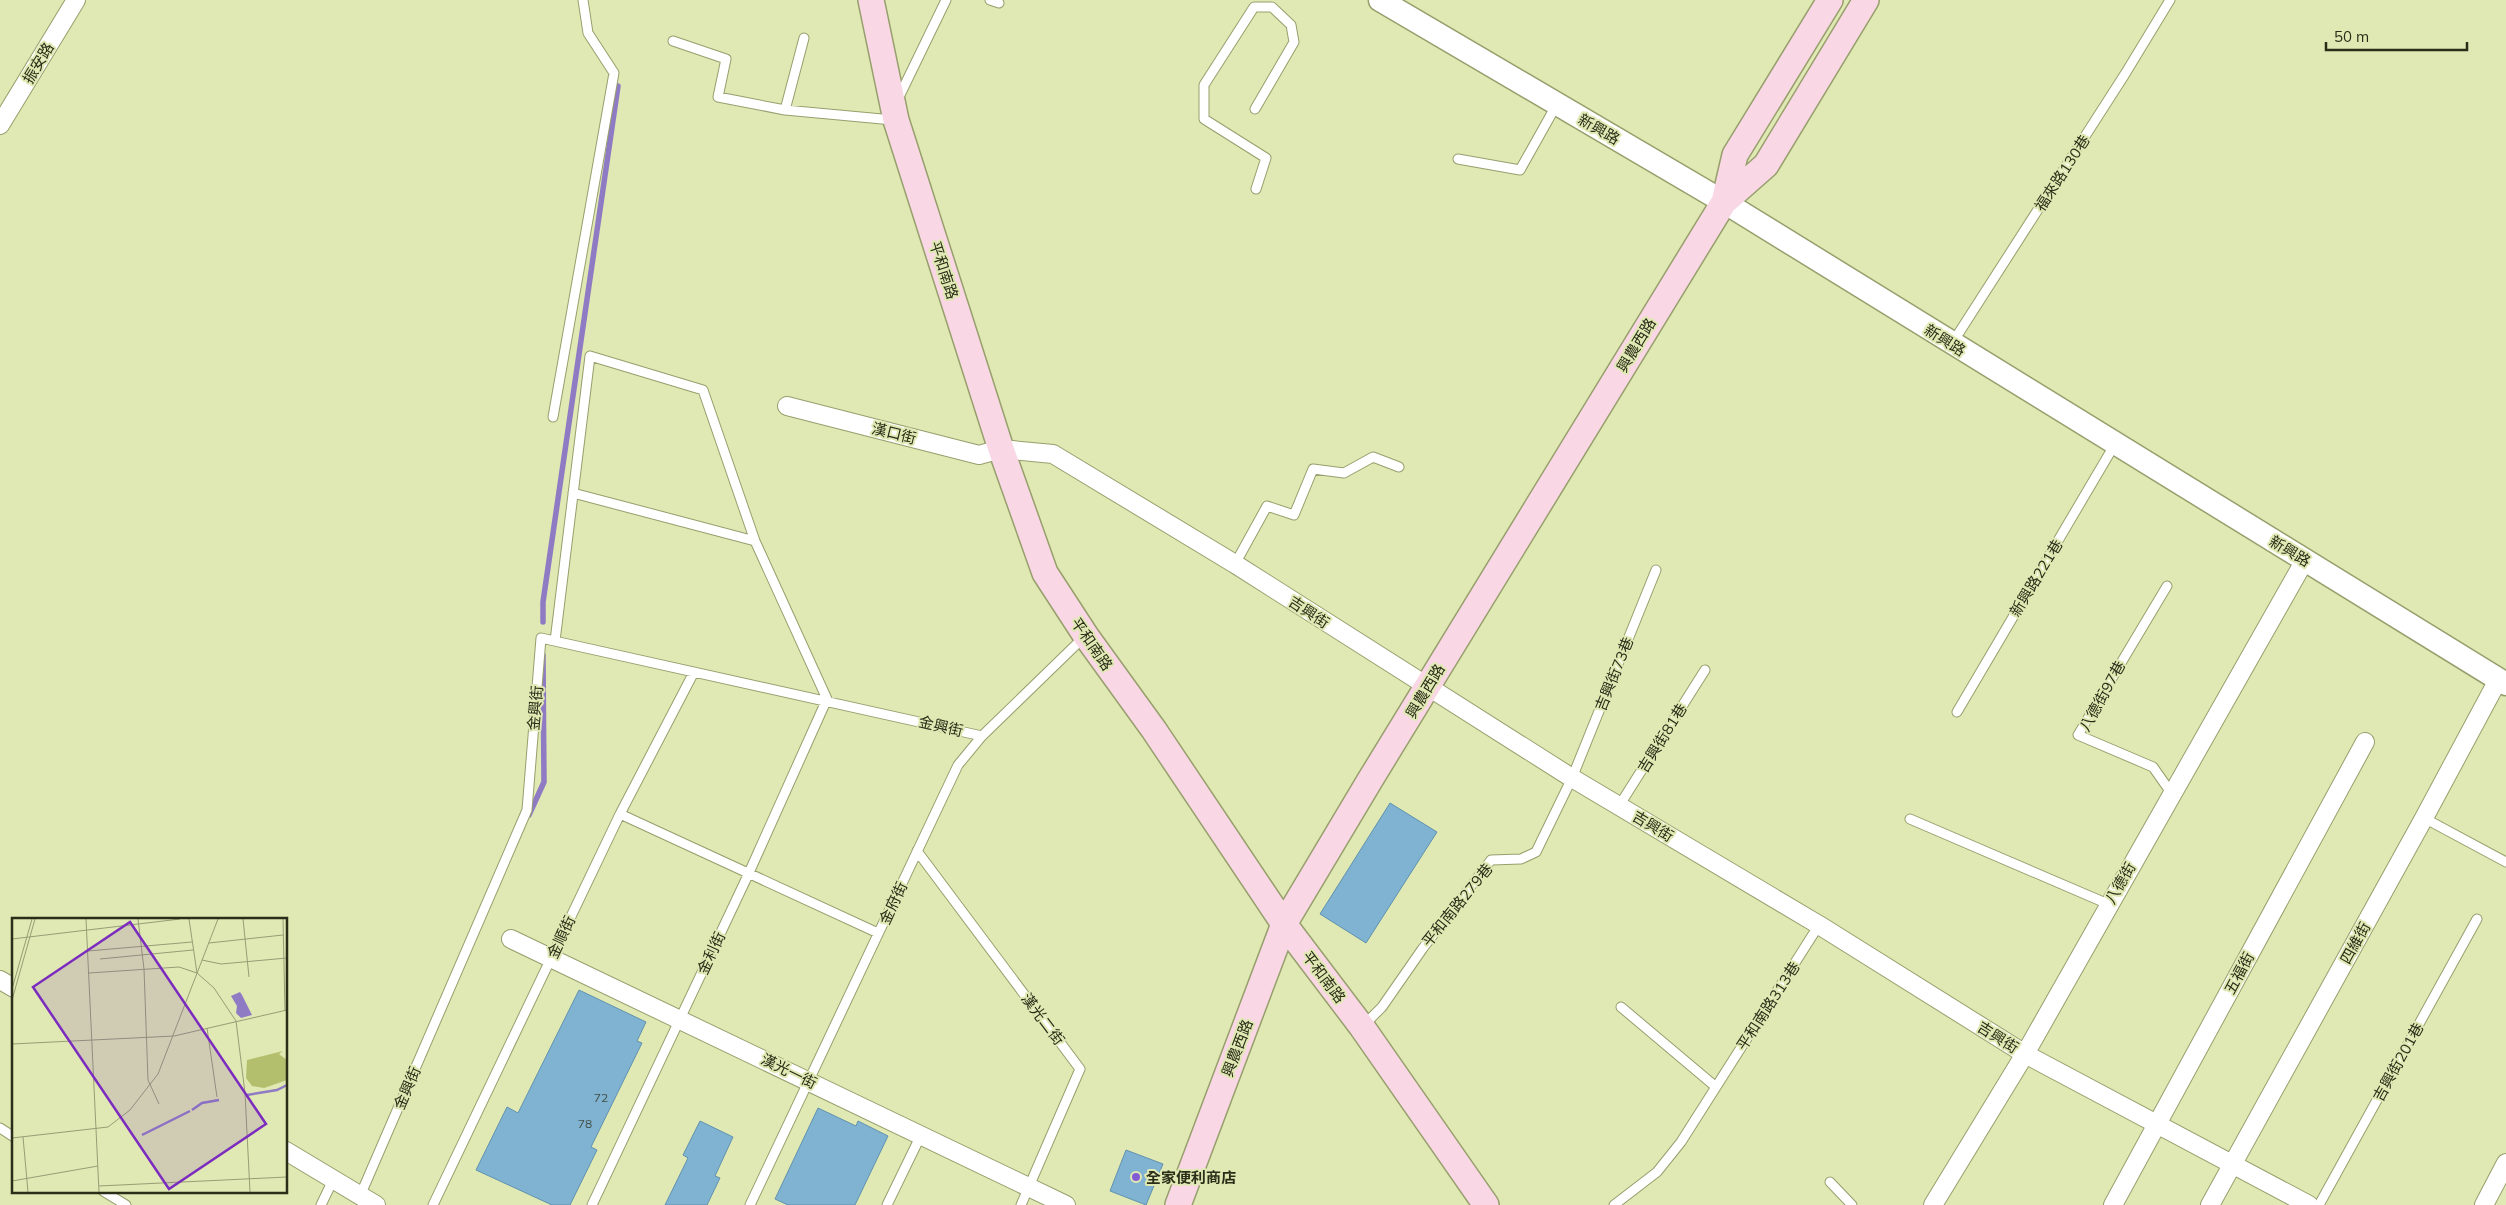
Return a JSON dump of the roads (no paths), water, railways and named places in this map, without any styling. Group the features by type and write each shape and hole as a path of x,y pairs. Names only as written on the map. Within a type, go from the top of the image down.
{"main road":[{"name":"平和南路","path":"871,0 894,114 1002,448 1045,574 1086,636 1154,730 1284,924 1362,1027 1486,1205"},
{"name":"興農西路","path":"1724,202 1735,155 1830,0"},
{"name":"興農西路","path":"1178,1205 1284,924 1427,686 1724,202 1766,165 1866,0"}],"street":[{"name":"振安路","path":"0,125 76,0"},
{"name":"新興路","path":"1380,0 1724,202 2502,682"},
{"name":"漢口街","path":"787,406 979,455 1002,448"},
{"name":"吉興街","path":"1002,448 1053,454 1235,564 1572,778 1820,925 2025,1054 2308,1205"},
{"name":"八德街","path":"1933,1205 2025,1054 2108,904 2305,560"},
{"name":"四維街","path":"2210,1205 2424,818 2502,682"},
{"name":"五福街","path":"2114,1205 2365,742"},
{"name":"漢光一街","path":"511,939 809,1080 1066,1205"},
{"path":"0,980 12,987"},
{"path":"288,1152 376,1205"},
{"path":"2484,1205 2506,1163"}],"lane":[{"path":"553,417 614,73 588,33 583,0"},
{"path":"673,41 726,59 718,97 785,110 894,114 946,0"},
{"name":"福來路130巷","path":"1952,344 2125,74 2170,0"},
{"path":"1255,109 1294,42 1291,26 1274,4 1254,7 1204,85 1204,119 1266,158 1256,188"},
{"path":"785,110 804,38"},
{"path":"1458,159 1520,170 1557,104"},
{"path":"555,641 590,356 702,390 755,542 827,700"},
{"name":"新興路221巷","path":"1957,712 2115,444"},
{"path":"1235,564 1267,506 1294,514 1313,469 1344,473 1373,457 1399,467"},
{"path":"573,493 755,542"},
{"name":"吉興街73巷","path":"1572,778 1656,570"},
{"name":"八德街97巷","path":"2166,586 2078,735 2153,768 2172,794"},
{"name":"金府街","path":"750,1205 958,765 982,736 1086,636"},
{"name":"金興街","path":"360,1196 527,810 541,638 827,700 982,736"},
{"name":"吉興街81巷","path":"1619,806 1705,670"},
{"name":"金順街","path":"433,1205 620,814 694,672"},
{"name":"金利街","path":"592,1205 748,875 827,700"},
{"name":"平和南路279巷","path":"1362,1027 1382,1006 1423,948 1491,860 1521,859 1536,852 1572,778"},
{"path":"620,814 748,875 878,933"},
{"path":"2424,818 2506,862"},
{"path":"1910,819 2108,904"},
{"name":"漢光二街","path":"917,851 1080,1069 1021,1205"},
{"name":"吉興街201巷","path":"2319,1205 2477,919"},
{"name":"平和南路313巷","path":"1614,1205 1657,1172 1681,1142 1820,925"},
{"path":"1621,1006 1716,1087"},
{"path":"0,1128 12,1136"},
{"path":"887,1205 921,1135"},
{"path":"322,1205 333,1180"},
{"path":"1830,1182 1852,1205"},
{"path":"105,1192 126,1205"}],"waterway":[{"path":"543,622 543,602 618,86"},
{"path":"529,815 544,782 543,655"}],"place":[{"name":"全家便利商店","path":"1136,1177"}]}
